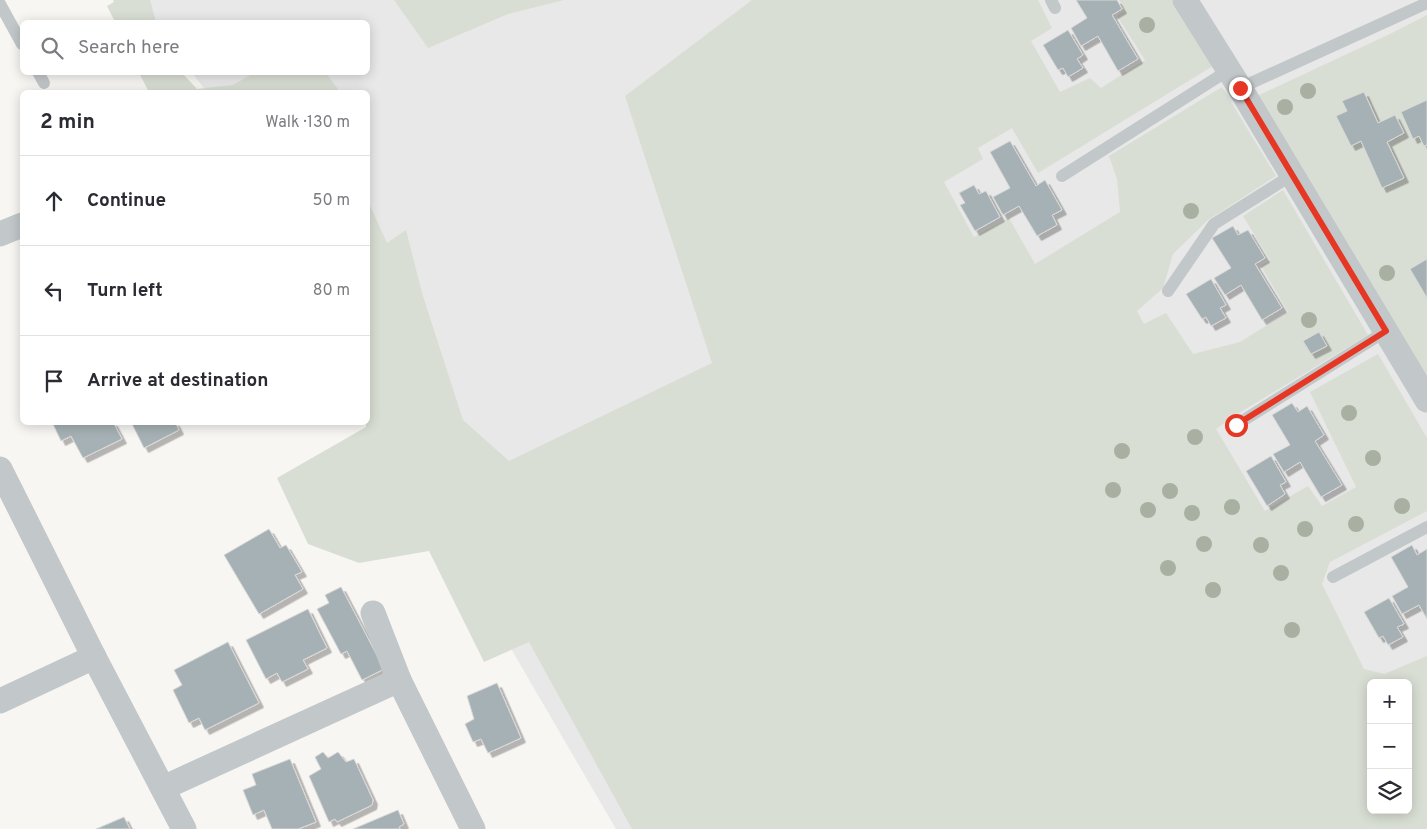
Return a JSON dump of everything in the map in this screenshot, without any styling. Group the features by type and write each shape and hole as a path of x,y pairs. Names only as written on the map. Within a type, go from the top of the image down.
{"street":[{"path":"1185,0 1427,400"},
{"path":"0,234 20,226"},
{"path":"0,469 94,657 184,829"},
{"path":"373,613 399,680 473,829"},
{"path":"0,701 94,657"},
{"path":"163,788 399,680"}],"lane":[{"path":"1062,176 1234,79 1427,3"},
{"path":"0,4 20,40"},
{"path":"1168,291 1214,224 1292,175"},
{"path":"1236,425 1386,331"},
{"path":"1333,576 1427,527"}],"shaded area":[{"path":"113,0 150,0 155,20 114,20 107,6 114,2"},
{"path":"136,0 1427,0 1427,829 616,829 489,611 370,381 370,90 205,90 194,75 370,75 370,20 151,20"},
{"path":"394,0 564,0 508,14 428,48"},
{"path":"752,0 1038,0 1052,28 1031,41 1060,92 1090,78 1101,88 1145,60 1117,16 1125,10 1119,0 1172,0 1213,66 1038,173 1012,128 978,148 983,159 944,182 974,237 1009,218 1035,264 1120,212 1117,179 1109,156 1222,87 1276,176 1208,220 1173,254 1163,288 1137,311 1144,324 1166,313 1193,354 1240,342 1288,312 1261,266 1270,260 1243,216 1283,190 1368,335 1234,416 1216,429 1265,511 1308,486 1322,506 1356,487 1310,392 1378,354 1427,438 1427,511 1330,562 1322,584 1364,669 1384,674 1427,656 1427,829 632,829 529,642 484,662 429,551 359,563 308,544 277,478 366,427 366,425 370,425 370,205 387,243 406,230 422,293 463,420 509,461 712,363 625,96"},
{"path":"1427,15 1427,379 1257,96"},
{"path":"140,75 184,75 197,89 233,85 250,75 327,75 339,90 148,90"}],"building":[{"path":"1076,0 1117,0 1122,9 1112,15 1138,59 1118,71 1098,36 1081,46 1071,28 1087,18"},
{"path":"1068,30 1083,55 1077,59 1083,68 1068,77 1063,68 1058,70 1043,45"},
{"path":"1364,92 1378,123 1395,115 1404,133 1387,142 1404,178 1382,188 1361,141 1351,146 1336,116 1347,111 1342,101"},
{"path":"1427,100 1427,145 1424,146 1419,136 1413,139 1401,112"},
{"path":"1010,141 1036,186 1045,180 1062,210 1052,215 1057,225 1037,236 1019,206 1003,215 993,197 1010,188 990,152"},
{"path":"974,185 979,194 986,191 1000,217 975,231 960,205 965,203 959,193"},
{"path":"1233,226 1238,235 1248,230 1265,258 1255,264 1282,308 1262,320 1241,285 1225,295 1214,278 1231,268 1212,238"},
{"path":"1427,259 1427,298 1410,269"},
{"path":"1211,279 1226,305 1220,308 1226,318 1211,326 1206,317 1202,319 1186,294"},
{"path":"1319,332 1327,346 1311,354 1303,341"},
{"path":"1292,403 1298,412 1307,406 1324,435 1315,441 1342,485 1321,497 1300,462 1284,472 1273,454 1290,445 1272,415"},
{"path":"53,425 115,425 122,439 83,458 71,436 61,441"},
{"path":"132,425 176,425 179,430 144,448"},
{"path":"1271,456 1286,482 1280,485 1285,494 1267,506 1246,471"},
{"path":"269,529 280,548 286,545 302,572 295,575 303,589 259,614 224,555"},
{"path":"1412,545 1417,555 1427,549 1427,619 1419,605 1402,614 1392,596 1408,587 1391,557"},
{"path":"341,587 384,669 362,680 347,651 341,654 317,609 329,603 325,595"},
{"path":"1389,598 1404,624 1397,627 1403,637 1388,645 1383,636 1379,638 1364,612"},
{"path":"308,609 327,648 303,660 308,669 282,682 277,673 266,679 246,640"},
{"path":"228,642 259,703 205,730 199,718 189,723 173,690 182,685 174,670"},
{"path":"497,683 521,738 488,753 481,739 473,742 465,724 474,719 467,696"},
{"path":"323,752 328,758 338,752 346,762 354,759 373,800 372,805 337,822 335,819 329,822 309,776 321,769 315,757"},
{"path":"290,759 316,822 298,829 272,829 264,810 253,815 243,790 256,785 252,774"},
{"path":"398,810 404,824 399,827 400,829 353,829"},
{"path":"124,817 130,829 96,829"}],"route":[{"path":"1236,425 1386,331 1240,88"}]}
